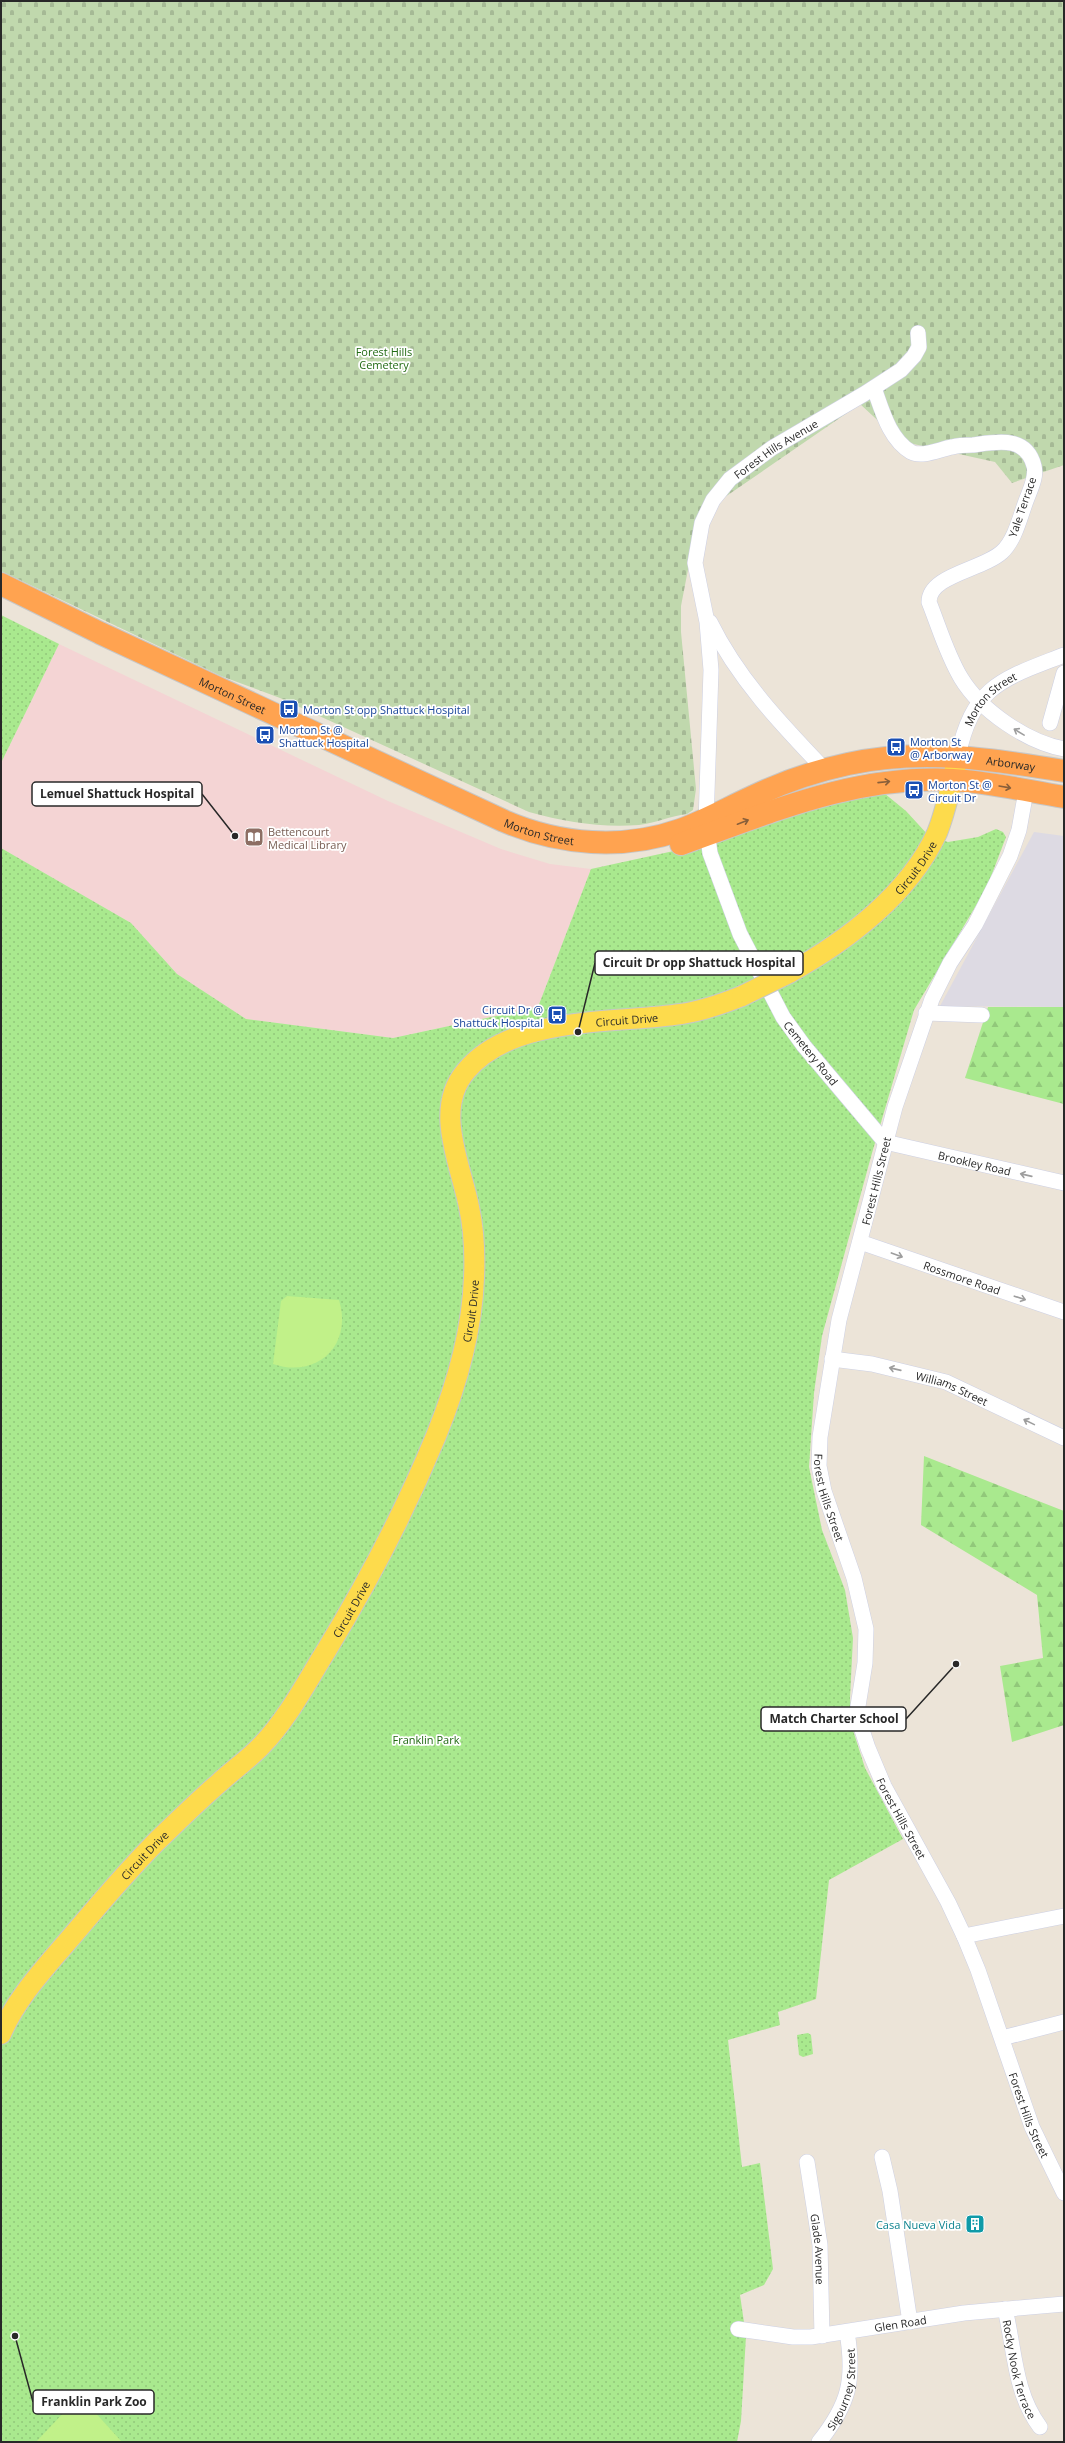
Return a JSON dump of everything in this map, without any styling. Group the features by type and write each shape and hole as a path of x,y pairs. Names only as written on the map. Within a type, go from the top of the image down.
{"highway":[{"name":"Morton Street","path":"1,584 176,668 480,810 534,833 580,841 625,842 706,827 846,789 899,781 952,780"},
{"name":"Morton Street","path":"1,599 96,646 523,843 565,854 619,856 663,849 706,827 769,789 824,770 890,757 958,756"},
{"name":"Arborway","path":"958,756 1064,771"},
{"path":"952,780 1026,790 1064,797"}],"main road":[{"name":"Circuit Drive","path":"1,2034 17,2004 48,1963 117,1883 215,1786 262,1745 292,1709 385,1549 424,1465 446,1410 455,1382 470,1311 474,1274 472,1223 450,1115 453,1094 462,1075 472,1064 492,1048 529,1034 565,1026 690,1013 742,996 789,973 859,926 884,903 912,873 937,832 958,756"}],"street":[{"name":"Forest Hills Avenue","path":"706,827 711,689 708,636 695,563 702,523 713,500 730,479 772,448 874,388 901,370 914,356 919,347 918,334"},
{"name":"Yale Terrace","path":"874,388 892,434 912,453 925,454 954,446 996,441 1014,443 1026,453 1034,466 1034,480 1010,543 1002,552 982,565 940,581 929,595 929,602 960,676 980,700"},
{"name":"Forest Hills Avenue","path":"703,604 725,650 753,690 773,716 824,770"},
{"name":"Morton Street","path":"958,756 969,719 980,700 999,682 1064,655"},
{"path":"1050,723 1064,673"},
{"path":"980,700 1014,729 1027,737 1064,749"},
{"name":"Forest Hills Street","path":"1026,790 1019,830 1010,856 975,925 950,963 926,1013 885,1142 839,1320 820,1437 819,1466 824,1491 854,1578 866,1629 865,1663 858,1706 860,1724 884,1786 948,1902 964,1936 1002,2038 1032,2127 1064,2193"},
{"name":"Cemetery Road","path":"706,827 710,853 736,924 780,1012 797,1038 885,1142"},
{"path":"926,1013 982,1015"},
{"name":"Brookley Road","path":"885,1142 1064,1183"},
{"name":"Rossmore Road","path":"860,1242 1064,1312"},
{"name":"Williams Street","path":"832,1359 872,1364 946,1382 1064,1438"},
{"path":"964,1936 1064,1916"},
{"path":"1002,2038 1064,2022"},
{"path":"882,2157 890,2191 910,2322"},
{"name":"Glade Avenue","path":"807,2162 820,2245 822,2336"},
{"name":"Glen Road","path":"738,2329 793,2336 822,2336 1005,2309 1064,2304"},
{"name":"Rocky Nook Terrace","path":"1005,2309 1019,2383 1033,2417 1040,2427"},
{"name":"Sigourney Street","path":"819,2442 841,2411 847,2393 850,2368 847,2332"}],"shaded area":[{"path":"59,644 388,801 501,849 550,864 591,869 538,1007 393,1038 246,1019 177,974 131,923 1,848 1,763"},
{"path":"1034,832 1064,836 1064,1007 940,1006"}],"green space":[{"name":"Forest Hills Cemetery","path":"1,1 1064,1 1064,465 1012,483 995,462 900,441 860,404 725,497 696,528 681,606 681,632 696,789 693,810 687,814 651,823 625,826 597,825 556,819 529,812 280,698 221,676 1,571"},
{"path":"1,615 59,644 1,763"},
{"name":"Franklin Park","path":"884,793 906,811 929,836 948,842 978,837 996,829 1003,832 1006,837 987,887 914,1010 872,1153 822,1336 814,1393 809,1467 822,1530 845,1590 853,1638 850,1698 852,1727 865,1768 903,1839 829,1880 816,1999 778,2012 780,2025 728,2040 742,2167 760,2163 773,2269 764,2285 740,2295 746,2336 741,2421 737,2442 1,2442 1,848 131,923 177,974 246,1019 393,1038 538,1007 591,869 692,847 809,805"},
{"path":"988,1007 1064,1007 1064,1104 965,1078"},
{"path":"287,1296 339,1300 342,1316 341,1331 336,1344 328,1354 317,1362 304,1367 289,1367 273,1364 281,1301"},
{"path":"924,1456 1064,1511 1064,1725 1012,1742 1000,1666 1043,1658 1037,1595 921,1525"},
{"path":"808,2033 811,2035 813,2054 803,2057 799,2055 797,2035"},
{"path":"67,2409 92,2409 122,2442 36,2442"}],"place":[{"name":"Morton St opp Shattuck Hospital","path":"289,709"},
{"name":"Morton St @ Shattuck Hospital","path":"265,735"},
{"name":"Morton St @ Arborway","path":"896,747"},
{"name":"Morton St @ Circuit Dr","path":"914,790"},
{"name":"Lemuel Shattuck Hospital","path":"235,836"},
{"name":"Bettencourt Medical Library","path":"254,837"},
{"name":"Circuit Dr @ Shattuck Hospital","path":"557,1015"},
{"name":"Circuit Dr opp Shattuck Hospital","path":"578,1032"},
{"name":"Match Charter School","path":"956,1664"},
{"name":"Casa Nueva Vida","path":"975,2224"},
{"name":"Franklin Park Zoo","path":"15,2336"}]}
